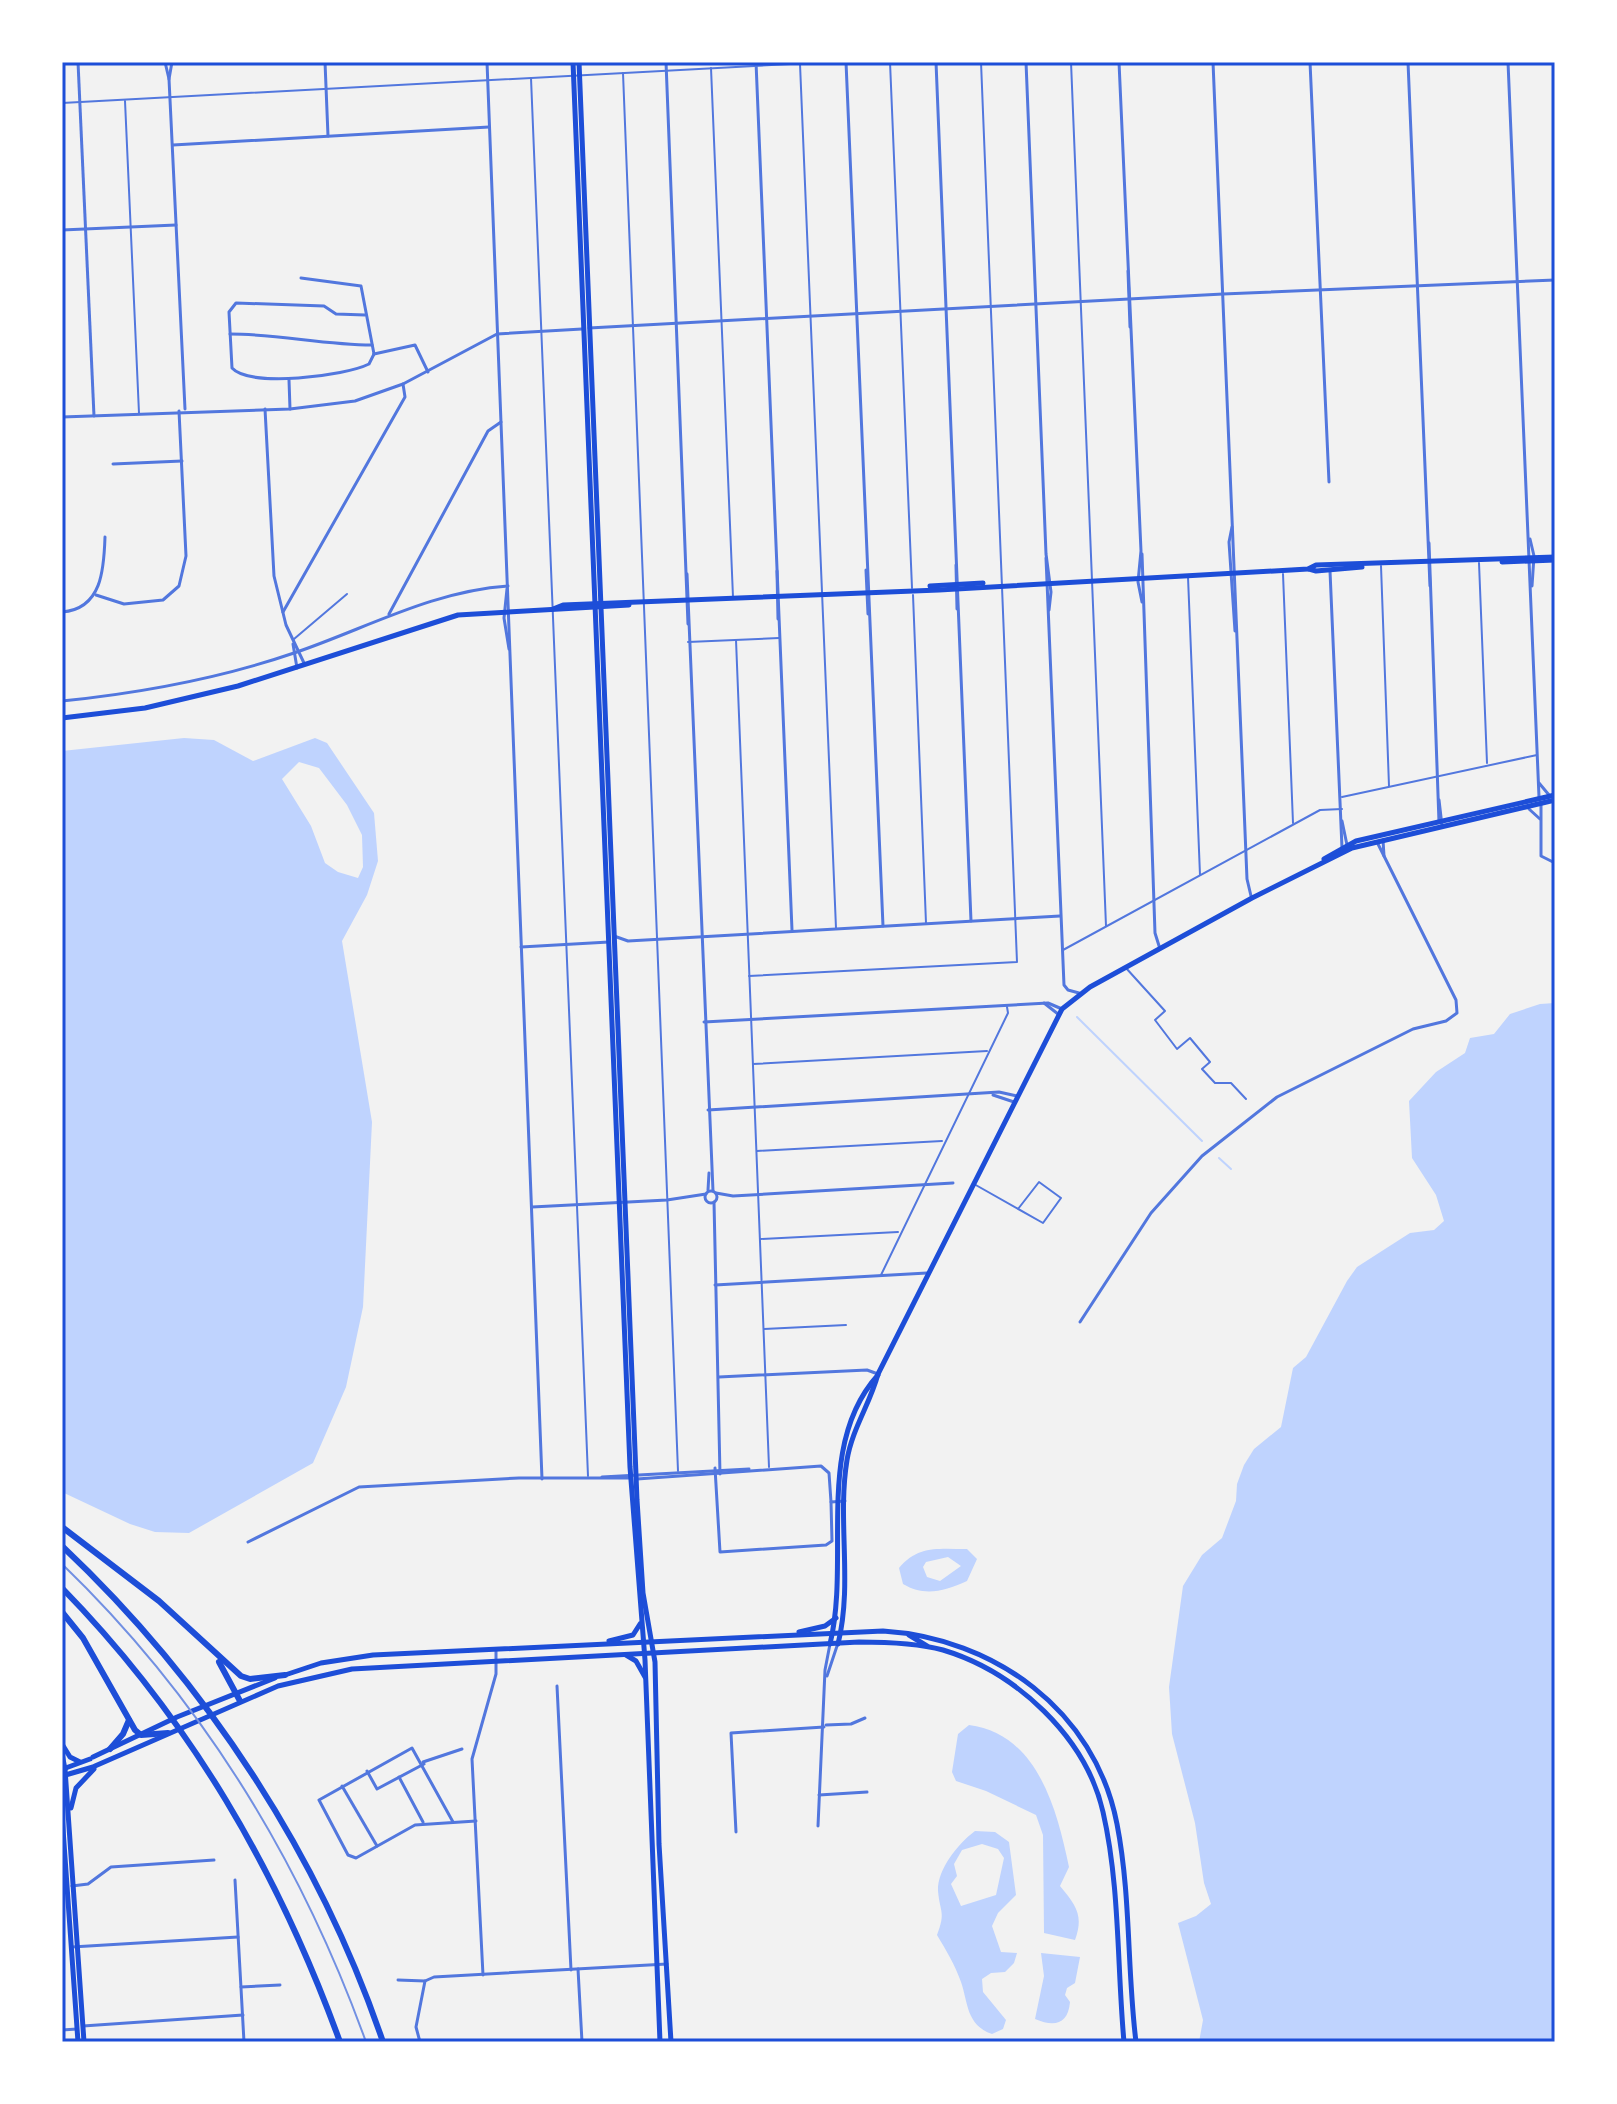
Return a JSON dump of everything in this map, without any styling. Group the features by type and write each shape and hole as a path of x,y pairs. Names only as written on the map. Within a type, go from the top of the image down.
{"highway":[{"path":"62,1527 159,1601 216,1657 245,1678 285,1675"},
{"path":"62,1546 114,1598 223,1730 273,1808 324,1901 383,2042"},
{"path":"62,1588 166,1705 232,1805 268,1873 340,2042"},
{"path":"62,1612 83,1638 129,1720 141,1735 168,1733"},
{"path":"216,1657 238,1697"},
{"path":"110,1749 123,1734 129,1720"}],"main road":[{"path":"576,62 614,936 622,1202"},
{"path":"62,718 198,697 298,669 431,622 489,612 1308,569 1340,564 1381,566 1555,558"},
{"path":"1308,569 1330,571 1367,566"},
{"path":"598,606 609,942 660,2042"},
{"path":"1441,824 1526,807 1554,797"},
{"path":"834,1644 841,1633 847,1580 840,1462 848,1432 1060,1011 1079,993 1345,848 1540,802"},
{"path":"633,1476 653,1652 671,2042"},
{"path":"834,1644 842,1502"},
{"path":"786,1636 825,1626 836,1618"},
{"path":"604,1643 633,1635 640,1624"},
{"path":"900,1632 914,1636 930,1648"},
{"path":"64,1773 94,1767 285,1675 321,1663 373,1655 841,1633 900,1632 946,1640 1009,1668 1055,1705 1088,1749 1112,1805 1119,1834 1136,2042"},
{"path":"64,1773 141,1735 238,1697 288,1682 352,1669 882,1642 930,1648 970,1660 1034,1701 1072,1745 1088,1772 1103,1811 1109,1852 1124,2042"},
{"path":"621,1654 636,1661 645,1678"},
{"path":"62,1744 70,1757 81,1763"},
{"path":"62,1754 70,1816 71,1886 81,2042"},
{"path":"70,1816 76,1788 94,1767"},
{"path":"62,1815 71,1886"},
{"path":"653,1903 664,1903"}],"street":[{"path":"78,62 94,416"},
{"path":"165,62 169,79 185,411"},
{"path":"169,79 172,62"},
{"path":"325,62 328,136"},
{"path":"486,62 542,1479"},
{"path":"633,1476 678,1470 718,1471 728,1471 826,1467 832,1541 826,1545 720,1552 718,1471 722,1452 709,1195 666,62"},
{"path":"846,62 883,926"},
{"path":"936,62 971,921"},
{"path":"1026,62 1060,916 1064,985 1068,990 1079,993"},
{"path":"1119,62 1155,933 1160,949"},
{"path":"1310,62 1329,482"},
{"path":"1408,62 1441,824"},
{"path":"1508,62 1529,536 1526,560 1531,594 1541,856 1555,863"},
{"path":"1212,63 1246,851 1248,890 1252,898"},
{"path":"756,64 792,930"},
{"path":"172,145 489,127"},
{"path":"62,230 176,225"},
{"path":"301,278 358,284 362,288 374,354 369,364 353,370 289,379 238,374 232,368 229,312 236,303 324,306 336,314 365,315"},
{"path":"62,417 290,409 355,401 403,384 497,334 1035,303 1555,280"},
{"path":"230,334 267,334 329,345 372,345"},
{"path":"374,354 415,345 428,372"},
{"path":"289,379 290,409"},
{"path":"283,612 405,397 403,384"},
{"path":"265,409 274,576 283,612 306,666"},
{"path":"96,595 124,604 163,600 176,592 186,556 179,411"},
{"path":"389,615 488,431 501,422"},
{"path":"113,464 182,461"},
{"path":"1529,536 1534,559 1531,594"},
{"path":"62,612 79,609 96,595 103,567 105,537"},
{"path":"1330,571 1345,848"},
{"path":"62,701 135,694 175,683 214,678 300,651 439,598 508,586"},
{"path":"293,640 298,669"},
{"path":"1539,783 1554,797"},
{"path":"1526,807 1540,819"},
{"path":"1080,1322 1151,1213 1202,1156 1277,1097 1413,1029 1446,1021 1457,1013 1456,1000 1384,856 1379,838"},
{"path":"614,936 628,941 1060,916"},
{"path":"520,947 609,942"},
{"path":"704,1022 1044,1003 1060,1011"},
{"path":"708,1110 1009,1092 1015,1099"},
{"path":"532,1207 953,1183"},
{"path":"709,1195 716,1201"},
{"path":"709,1195 716,1201"},
{"path":"716,1201 733,1196"},
{"path":"712,1218 716,1201"},
{"path":"715,1285 929,1273"},
{"path":"719,1377 867,1370 878,1374"},
{"path":"722,1452 728,1471"},
{"path":"248,1542 359,1487 678,1476 718,1471"},
{"path":"831,1502 842,1502"},
{"path":"818,1826 827,1676 834,1644"},
{"path":"483,1975 472,1752 497,1661 496,1649"},
{"path":"557,1686 571,1970"},
{"path":"736,1832 731,1733 851,1724 865,1718"},
{"path":"453,1822 417,1751 407,1748 319,1800 319,1806 348,1855 356,1858 423,1823 453,1822 476,1821"},
{"path":"367,1771 377,1789 424,1763 462,1749"},
{"path":"399,1777 423,1823"},
{"path":"342,1786 377,1846"},
{"path":"819,1795 867,1792"},
{"path":"71,1886 88,1884 111,1867 214,1860"},
{"path":"235,1880 244,2042"},
{"path":"75,1947 238,1937"},
{"path":"398,1980 425,1981 667,1964"},
{"path":"578,1969 582,2042"},
{"path":"420,2042 416,2027 425,1981"},
{"path":"241,1987 280,1985"},
{"path":"62,2030 243,2015"}],"lane":[{"path":"62,103 828,62"},
{"path":"890,62 926,923"},
{"path":"749,976 1017,962 981,62"},
{"path":"1071,62 1106,926"},
{"path":"800,64 836,928"},
{"path":"711,68 733,598"},
{"path":"623,73 678,1476"},
{"path":"531,78 588,1477"},
{"path":"125,100 139,413"},
{"path":"1479,561 1487,763"},
{"path":"1381,566 1389,786"},
{"path":"1283,570 1293,824"},
{"path":"1188,574 1200,876"},
{"path":"293,640 347,594"},
{"path":"688,642 780,638"},
{"path":"736,640 769,1468"},
{"path":"1342,797 1538,754"},
{"path":"1062,951 1320,810 1342,809"},
{"path":"1125,968 1165,1011 1155,1020 1177,1049 1190,1038 1210,1062 1202,1069 1215,1083 1231,1083 1246,1099"},
{"path":"881,1276 881,1269 1008,1013 1007,1005"},
{"path":"752,1064 989,1051"},
{"path":"756,1151 944,1140"},
{"path":"973,1183 1018,1209 1043,1223 1061,1198 1039,1182 1018,1209"},
{"path":"759,1239 900,1232"},
{"path":"763,1329 846,1325"}],"water":[{"path":"184,738 214,740 253,761 315,738 327,743 374,813 378,861 367,895 342,941 372,1122 363,1307 346,1387 313,1463 189,1533 155,1532 130,1524 62,1492 62,751","holes":["299,762 319,768 347,805 362,835 363,867 358,878 338,872 325,863 311,826 282,779"]},
{"path":"1555,1003 1555,2042 1199,2042 1203,2020 1178,1923 1196,1916 1211,1904 1204,1883 1195,1823 1172,1734 1169,1687 1183,1586 1202,1555 1222,1538 1236,1501 1237,1484 1244,1465 1254,1449 1281,1427 1293,1368 1306,1357 1357,1267 1410,1233 1434,1230 1444,1221 1436,1195 1412,1158 1409,1101 1436,1072 1465,1053 1470,1038 1494,1034 1510,1014 1540,1004"},
{"path":"938,1549 967,1549 977,1559 967,1581 935,1591 919,1590 903,1584 899,1568 914,1555","holes":["948,1557 961,1566 940,1581 927,1577 923,1567 926,1562"]},
{"path":"969,1725 993,1731 1012,1743 1028,1759 1040,1778 1058,1822 1069,1867 1060,1886 1077,1911 1079,1924 1075,1940 1044,1933 1043,1835 1036,1815 986,1791 956,1781 952,1772 958,1734"},
{"path":"975,1831 995,1832 1009,1842 1016,1895 998,1913 992,1926 1001,1952 1017,1953 1014,1963 1005,1972 991,1973 982,1979 983,1992 1006,2020 1003,2029 992,2034 977,2025 969,2012 959,1976 937,1935 942,1917 938,1891 941,1874 950,1857","holes":["982,1844 998,1849 1004,1858 996,1895 961,1906 951,1884 957,1876 954,1864 962,1850"]},
{"path":"1041,1953 1080,1957 1075,1983 1067,1988 1065,1995 1070,2002 1069,2010 1059,2022 1035,2019 1044,1976"}],"waterway":[{"path":"1077,1017 1202,1141"},
{"path":"1219,1158 1231,1169"}],"railway":[{"path":"62,1564 113,1616 159,1670 242,1785 310,1909 340,1974 366,2042"}]}
